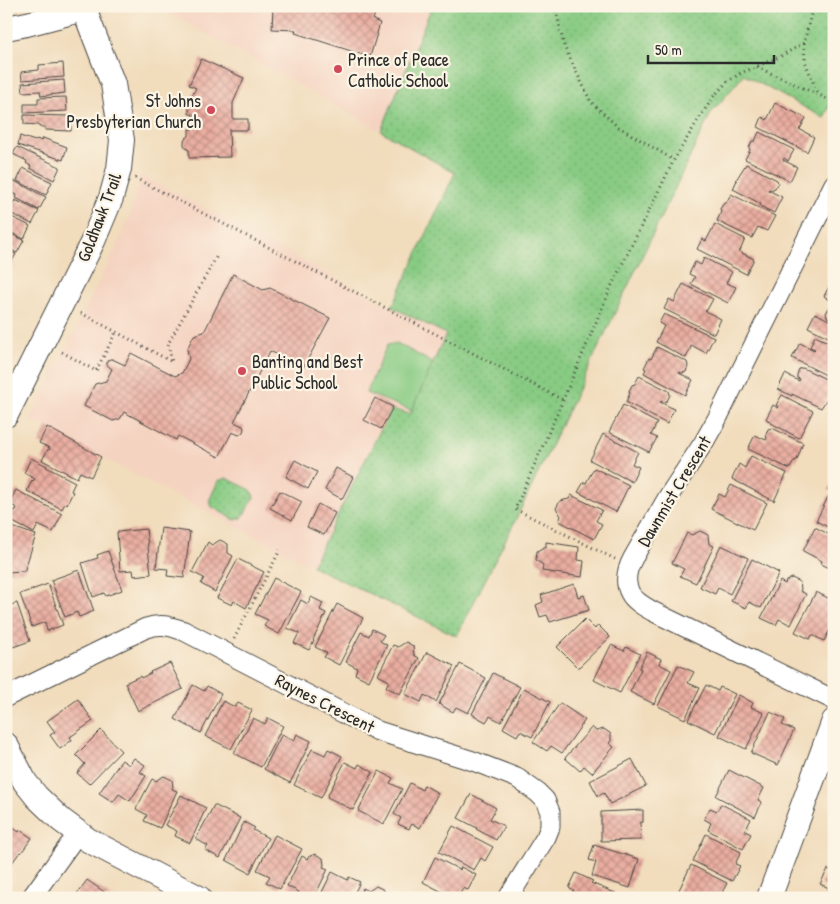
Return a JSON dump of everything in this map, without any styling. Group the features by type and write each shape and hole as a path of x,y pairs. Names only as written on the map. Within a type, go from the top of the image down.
{"street":[{"path":"6,28 86,8"},
{"name":"Goldhawk Trail","path":"6,415 93,241 111,198 119,170 122,140 113,84 86,8"},
{"name":"Dawnmist Crescent","path":"834,184 717,419 668,497 633,558 626,579 630,594 652,612 834,700"},
{"name":"Raynes Crescent","path":"6,697 137,632 155,625 166,625 184,631 378,731 505,772 538,793 545,800 550,812 550,827 546,837 508,898"},
{"path":"769,898 834,721"},
{"path":"6,745 25,782 37,797 61,820 88,840 199,898"},
{"path":"31,898 78,833"}],"path":[{"path":"555,6 564,46 591,102 617,126 674,160"},
{"path":"813,6 804,43 805,61 818,95"},
{"path":"607,554 515,509 611,287 674,160 714,96 727,82 741,73 781,56 804,43"},
{"path":"756,67 834,102"},
{"path":"138,179 563,400"},
{"path":"81,313 172,362 168,344 218,254"},
{"path":"62,352 96,371 116,332"},
{"path":"227,652 280,550"}],"shaded area":[{"name":"Prince of Peace Catholic School","path":"156,6 432,6 381,131"},
{"name":"Banting and Best Public School","path":"141,175 446,334 410,415 391,409 312,566 30,420 117,246 129,218"}],"green space":[{"path":"432,6 834,6 834,97 824,118 744,75 711,113 516,519 457,636 312,566 391,409 410,414 446,334 392,307 455,173 381,131"},
{"path":"397,343 431,362 437,381 415,412 366,393 387,345"},
{"path":"226,478 251,490 254,497 242,518 235,520 212,507 209,501 218,481"}],"building":[{"path":"273,6 377,6 373,20 380,23 370,57 295,33 296,30 272,29"},
{"name":"St Johns Presbyterian Church","path":"201,59 244,78 233,103 233,119 248,119 248,130 229,130 230,157 189,158 189,150 184,145 184,141 189,136 189,129 193,129 193,114 189,114 189,106 193,105 188,103 196,88 189,85"},
{"path":"63,63 64,77 22,80 21,72 39,70 39,65"},
{"path":"64,80 65,93 41,96 40,91 23,92 22,83"},
{"path":"66,97 67,111 24,113 24,104 38,104 38,98"},
{"path":"775,103 806,118 799,129 814,137 807,152 758,127 762,117 767,120"},
{"path":"24,115 71,116 71,131 45,130 45,127 39,127 39,125 24,124"},
{"path":"759,132 794,150 788,161 784,158 783,160 797,167 790,181 745,159 752,141 755,141"},
{"path":"20,136 35,141 36,139 42,141 43,138 67,147 63,160 18,145"},
{"path":"17,147 60,167 54,180 30,168 31,166 26,163 27,161 13,154"},
{"path":"746,164 777,180 778,183 775,188 768,190 782,197 774,213 733,189"},
{"path":"23,168 52,182 46,195 17,181"},
{"path":"6,177 46,197 39,210 16,198 17,195 6,187"},
{"path":"731,194 775,216 767,231 758,227 752,238 717,221 721,212 720,209"},
{"path":"8,200 14,203 15,200 39,211 32,224 6,211 6,202"},
{"path":"6,214 30,226 24,239 6,230"},
{"path":"715,224 745,239 740,251 738,251 754,259 746,274 697,249 702,239 706,241"},
{"path":"6,232 24,240 17,253 6,247"},
{"path":"6,250 16,254 9,267 6,266"},
{"path":"704,258 732,272 726,283 736,287 728,303 691,284 695,277 689,274 695,262 701,265"},
{"path":"233,274 263,290 270,288 330,318 303,368 270,351 234,422 243,426 243,432 239,435 232,432 219,457 178,436 176,440 124,412 120,419 113,421 84,406 95,384 106,381 112,369 107,365 107,361 110,359 125,365 131,353 175,376 182,373 189,359 187,349 194,335 204,332"},
{"path":"831,283 834,284 834,303 824,296"},
{"path":"683,284 713,299 705,311 721,319 714,334 664,309 669,299 674,302"},
{"path":"833,307 834,340 808,327 815,313 829,320 830,318 827,317 826,313 829,308"},
{"path":"664,314 714,337 706,353 691,345 686,358 656,342 664,326 659,323"},
{"path":"815,336 834,345 834,379 792,358 800,343 814,350 810,347"},
{"path":"657,347 687,362 686,372 679,373 693,380 685,395 644,373 646,369 644,368 649,358 651,359"},
{"path":"803,368 834,383 830,390 831,393 821,408 778,389 785,374 799,381 800,379 797,378 797,375 799,369"},
{"path":"639,376 669,391 670,395 667,401 660,402 674,409 667,424 626,402 632,385 635,384"},
{"path":"782,395 813,411 799,438 766,419 773,405 779,407 776,405"},
{"path":"375,398 393,407 381,429 364,420"},
{"path":"623,405 657,423 651,435 657,438 649,452 609,432"},
{"path":"47,427 101,457 91,477 80,472 77,478 42,460 50,448 39,443"},
{"path":"772,428 803,443 797,460 794,461 790,469 748,449 755,435 766,440 768,429"},
{"path":"603,434 638,452 632,464 639,467 632,482 590,460"},
{"path":"751,456 787,473 774,501 732,479 739,464 745,468"},
{"path":"31,458 75,482 71,491 73,492 62,509 27,491 32,480 35,479 24,473"},
{"path":"295,460 317,472 308,489 286,477"},
{"path":"336,468 353,477 342,499 325,490"},
{"path":"594,468 629,485 616,512 578,492 584,482 586,483"},
{"path":"834,478 834,493 828,490"},
{"path":"731,485 767,503 753,530 711,509 719,494 725,497"},
{"path":"16,490 62,514 53,532 38,525 34,533 11,521 9,516 17,508 9,504"},
{"path":"280,491 302,502 292,520 270,508"},
{"path":"571,495 602,510 596,521 602,524 594,539 559,521 561,516 556,508 560,501 569,499"},
{"path":"829,495 834,497 834,530 816,521"},
{"path":"318,504 335,513 324,535 307,527"},
{"path":"6,525 36,535 25,571 6,572"},
{"path":"815,527 834,537 834,570 821,564 822,561 803,551"},
{"path":"161,528 190,532 184,578 167,576 168,569 156,568"},
{"path":"146,529 151,574 134,576 133,570 120,571 117,532"},
{"path":"700,531 708,535 709,544 714,546 696,583 680,576 684,569 672,563 687,533 692,535"},
{"path":"220,540 228,544 228,553 233,556 215,592 201,584 204,578 192,572 208,542 212,545"},
{"path":"546,542 579,547 578,560 584,561 582,577 542,571 543,565 536,560 537,551 546,547"},
{"path":"721,545 748,558 730,594 718,588 715,594 700,587"},
{"path":"108,551 122,590 106,596 104,593 93,597 82,563 98,558 97,555"},
{"path":"238,559 264,572 246,608 234,601 232,605 217,598"},
{"path":"752,559 779,573 761,608 749,602 746,608 731,601"},
{"path":"79,570 94,611 79,617 77,612 65,617 51,580"},
{"path":"274,578 301,592 279,634 264,626 268,620 255,614"},
{"path":"792,578 800,582 800,591 806,594 791,625 779,619 776,625 761,618 780,581 785,584 786,581"},
{"path":"48,584 63,625 47,631 45,622 32,627 20,594"},
{"path":"574,584 578,597 584,595 589,610 550,622 547,615 540,617 536,605 543,602 541,595"},
{"path":"816,592 834,601 834,622 824,641 812,635 810,639 795,632"},
{"path":"311,597 323,603 320,610 326,613 309,650 294,643 299,633 287,628 301,600 308,604"},
{"path":"6,601 11,603 11,605 17,603 30,641 13,647 10,638 6,639"},
{"path":"337,604 363,618 339,665 324,657 327,653 315,647"},
{"path":"585,619 595,629 598,625 610,637 578,668 557,647"},
{"path":"372,629 384,635 380,641 387,645 369,681 355,674 357,668 346,662 361,632 369,636"},
{"path":"406,642 413,646 414,655 419,658 400,694 386,687 389,681 378,675 393,645 398,647"},
{"path":"611,645 624,651 626,647 640,654 620,693 594,680"},
{"path":"427,652 454,666 436,702 424,695 421,702 405,694"},
{"path":"647,652 661,659 659,664 671,670 654,704 630,692"},
{"path":"170,663 183,689 138,711 125,683 140,676 141,678"},
{"path":"460,664 486,678 468,713 456,707 453,712 439,704"},
{"path":"678,665 694,672 688,683 700,688 685,719 658,706"},
{"path":"493,673 520,687 501,722 490,716 486,722 472,714"},
{"path":"193,685 204,691 207,686 221,694 201,733 175,719"},
{"path":"706,685 718,691 720,687 735,694 715,733 688,720"},
{"path":"524,688 550,702 532,737 520,731 517,736 503,728"},
{"path":"739,695 753,703 751,707 764,713 746,749 719,736"},
{"path":"78,699 93,721 70,737 72,740 60,749 50,735 55,732 47,721"},
{"path":"223,701 235,707 238,703 252,710 231,749 205,736"},
{"path":"560,703 585,720 562,753 551,746 547,751 533,742"},
{"path":"770,712 785,719 782,725 794,730 778,765 751,753"},
{"path":"253,718 265,724 268,718 283,726 261,767 234,753"},
{"path":"592,727 596,731 604,729 611,734 611,741 609,743 614,747 592,773 584,766 580,771 565,758"},
{"path":"101,730 121,751 89,784 77,773 85,764 76,755"},
{"path":"282,734 294,741 297,734 311,741 290,783 264,769"},
{"path":"312,749 325,755 328,749 342,756 321,798 294,785"},
{"path":"134,758 145,765 140,772 146,776 130,801 119,794 113,802 99,793 122,760 129,765"},
{"path":"632,759 646,786 610,804 604,793 598,796 590,781"},
{"path":"345,762 357,768 359,764 373,772 353,810 327,797"},
{"path":"729,770 764,788 758,800 762,802 755,817 716,796"},
{"path":"379,771 393,778 390,783 402,789 384,824 358,811"},
{"path":"164,776 172,780 172,789 177,791 160,828 144,821 147,815 136,809 152,779 157,781"},
{"path":"410,783 422,790 424,785 438,793 420,828 412,824 409,829 398,824 401,818 394,814"},
{"path":"471,794 496,808 490,819 504,826 496,840 458,818"},
{"path":"181,795 206,808 190,843 175,836 177,831 165,825"},
{"path":"721,804 751,819 745,831 751,834 743,849 708,830 711,823 704,819 710,808 717,811"},
{"path":"214,805 240,818 220,858 205,850 208,846 196,839"},
{"path":"643,810 643,822 640,823 641,840 601,841 601,812"},
{"path":"244,822 255,828 253,830 268,838 250,873 226,860"},
{"path":"6,823 32,838 6,871"},
{"path":"453,826 493,847 485,861 481,858 474,870 439,852"},
{"path":"706,834 741,852 735,864 740,866 732,881 693,861"},
{"path":"275,835 302,849 280,889 266,882 270,876 257,870"},
{"path":"594,845 639,859 630,888 592,876 596,862 589,860"},
{"path":"315,854 323,858 323,867 328,869 314,898 296,898 299,892 287,886 302,856 307,859"},
{"path":"435,857 460,870 461,867 476,875 468,890 463,888 458,898 454,898 423,882"},
{"path":"691,865 727,883 721,895 726,898 690,898 678,892"},
{"path":"828,869 834,872 834,898 825,898 829,888 820,884"},
{"path":"332,872 348,880 349,877 360,882 352,898 319,898"},
{"path":"576,873 593,881 591,883 615,893 613,898 571,898 574,891 569,888"},
{"path":"87,880 113,898 74,898"},
{"path":"376,886 384,890 385,898 358,898 363,888 369,891"}],"place":[{"name":"Prince of Peace Catholic School","path":"338,69"},
{"name":"St Johns Presbyterian Church","path":"211,110"},
{"name":"Banting and Best Public School","path":"242,371"}]}
